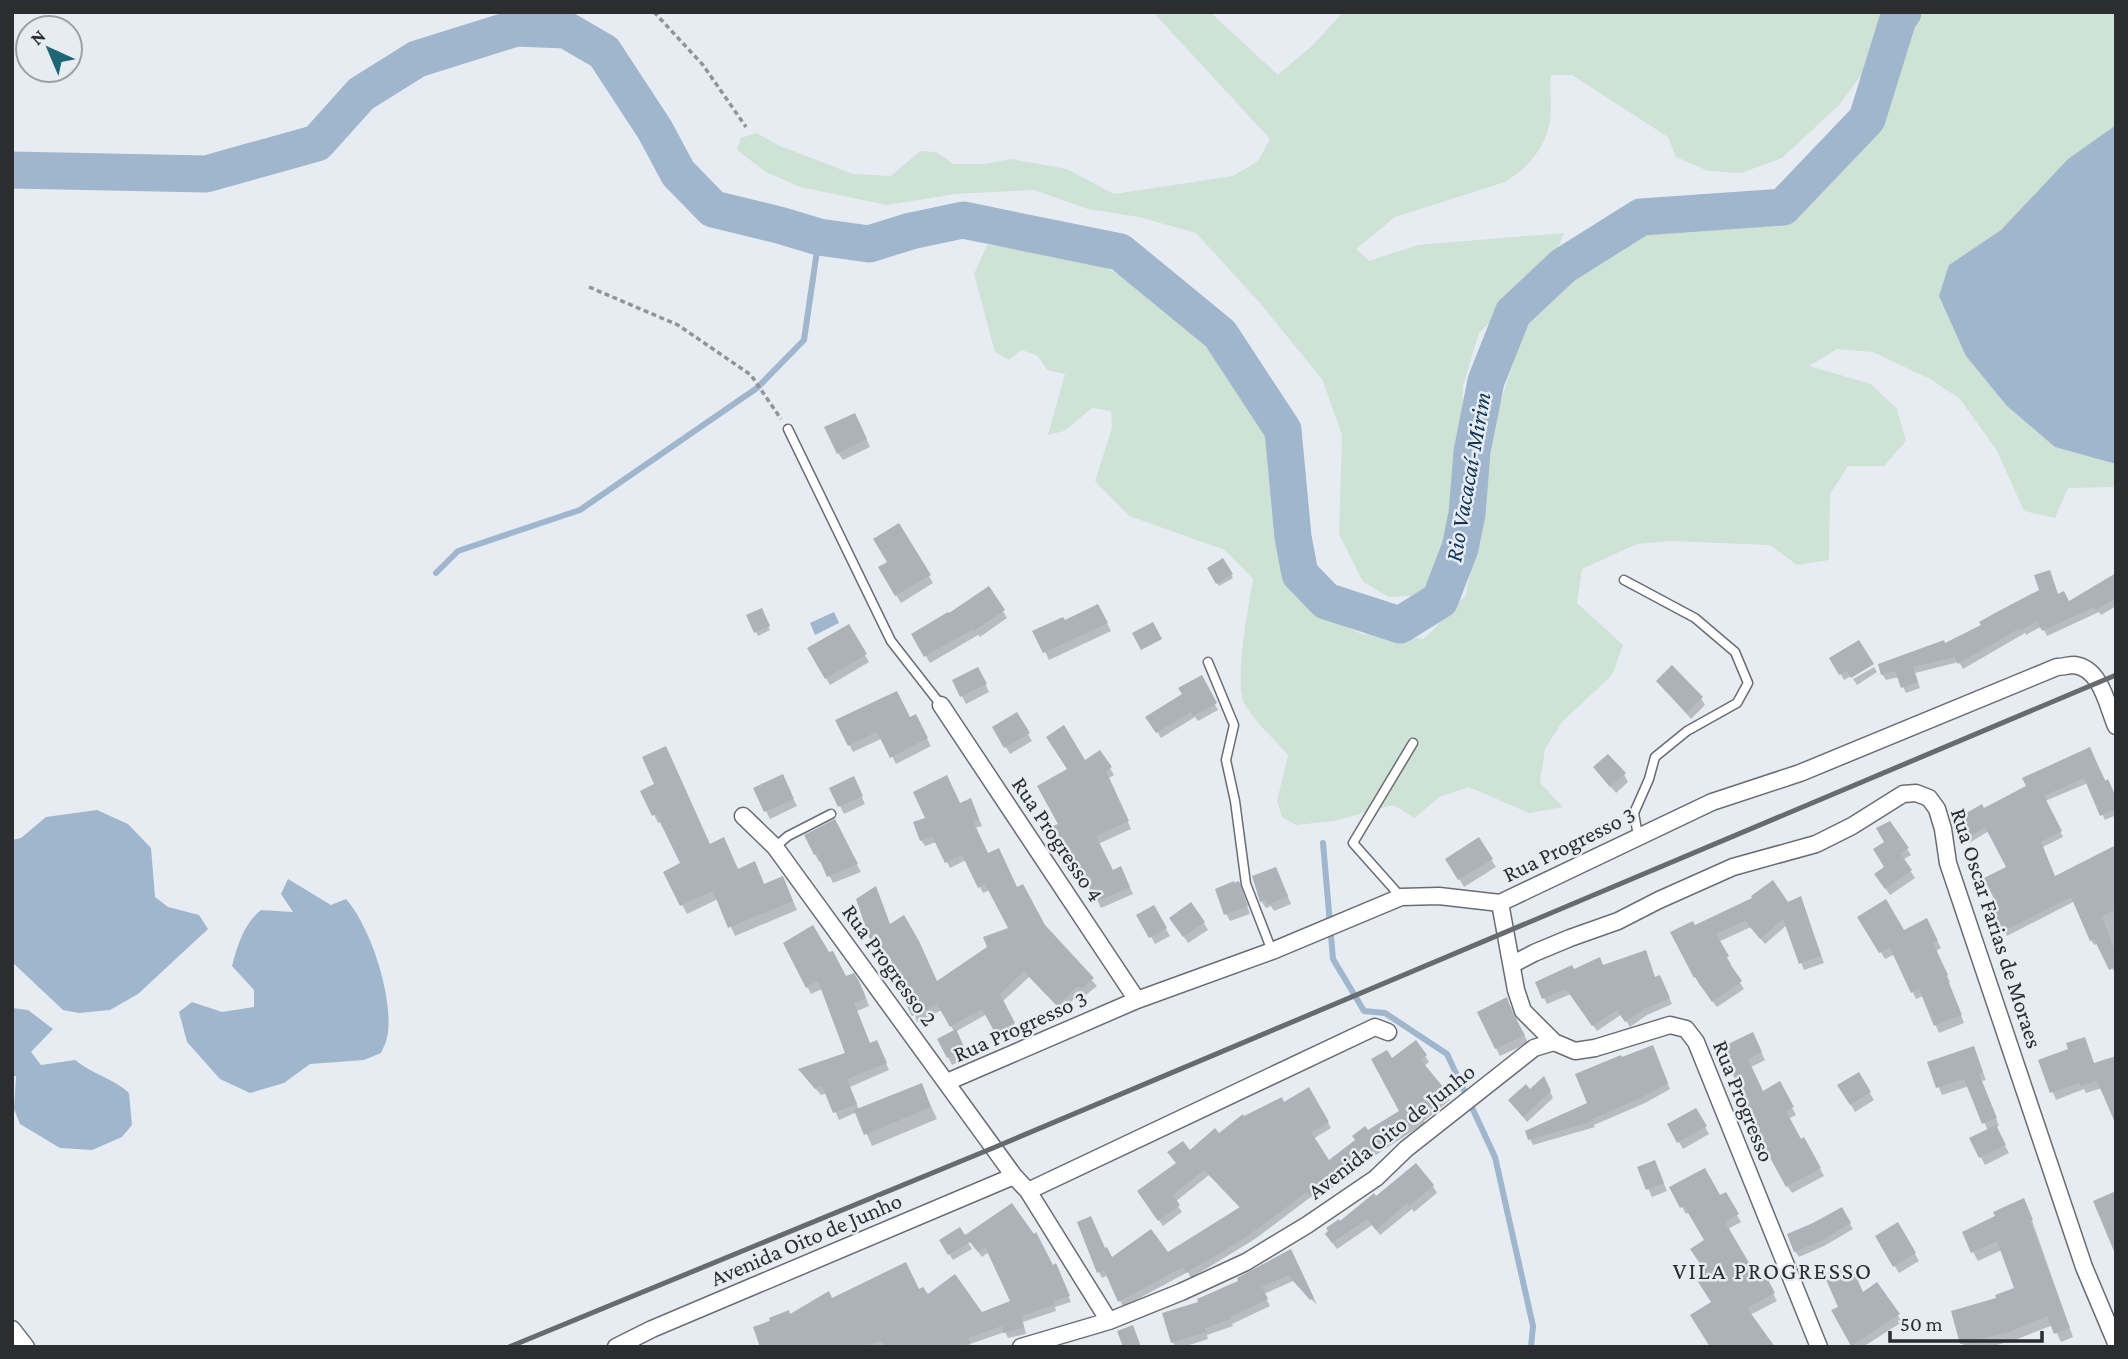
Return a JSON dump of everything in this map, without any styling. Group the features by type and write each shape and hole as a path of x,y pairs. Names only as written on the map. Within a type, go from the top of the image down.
{"street":[{"name":"Rua Progresso 3","path":"947,1082 1137,1000 1272,951 1401,897 1439,896 1500,902 1713,802 1800,773 2057,667 2074,665 2089,671 2098,682 2116,726"},
{"name":"Rua Progresso 4","path":"941,705 1137,1000"},
{"name":"Rua Oscar Farias de Moraes","path":"1513,964 1534,953 1618,921 1733,867 1816,844 1853,826 1903,794 1916,793 1928,797 1940,819 1948,863 2084,1267 2116,1343"},
{"name":"Rua Progresso 2","path":"743,816 775,846 1014,1176 1028,1191 1109,1321"},
{"path":"1500,902 1516,990 1523,1011 1554,1042"},
{"name":"Rua Progresso","path":"1554,1042 1575,1051 1594,1048 1670,1025 1686,1028 1696,1042 1819,1347"},
{"path":"1028,1191 1375,1027 1388,1032"},
{"name":"Avenida Oito de Junho","path":"1021,1347 1109,1321 1246,1262 1376,1178 1406,1149 1534,1048 1554,1042"},
{"name":"Avenida Oito de Junho","path":"616,1347 652,1329 1014,1176"},
{"path":"12,1329 26,1347"}],"lane":[{"path":"788,429 891,641 941,705"},
{"path":"1625,580 1695,618 1735,652 1748,682 1737,703 1687,731 1655,757 1649,779 1634,813 1638,835"},
{"path":"1208,662 1234,725 1226,760 1235,801 1246,884 1272,951"},
{"path":"1401,897 1353,843 1413,743"},
{"path":"775,846 788,836 831,814"}],"path":[{"path":"654,12 703,65 747,127"},
{"path":"589,287 678,325 751,375 788,429"}],"green space":[{"path":"1153,12 1210,12 1278,75 1315,43 1343,12 1890,12 1875,37 1862,74 1840,104 1782,158 1741,173 1708,171 1676,157 1668,137 1572,75 1551,75 1549,126 1533,159 1520,171 1505,182 1395,217 1356,249 1369,261 1418,245 1564,233 1552,263 1479,333 1463,386 1461,487 1431,584 1421,595 1389,597 1363,582 1339,534 1342,435 1322,379 1259,302 1196,233 1139,217 1088,209 1034,190 955,194 887,205 800,187 766,172 737,150 741,138 756,133 780,146 853,174 891,176 920,151 936,152 954,164 984,164 1011,159 1067,169 1114,194 1233,176 1258,161 1270,139"},
{"path":"1918,12 2116,12 2116,125 2068,159 2001,230 1949,265 2055,447 2116,464 2116,487 2068,488 2055,518 2024,511 1997,451 1960,399 1932,380 1873,352 1837,349 1809,366 1871,384 1897,409 1906,441 1884,466 1848,466 1830,494 1829,560 1797,565 1770,545 1670,541 1637,544 1582,569 1577,603 1623,645 1612,675 1562,722 1545,749 1540,783 1563,807 1529,813 1469,787 1439,797 1415,818 1393,805 1334,821 1296,825 1282,817 1277,801 1288,755 1254,718 1242,695 1241,663 1253,579 1225,550 1129,516 1095,481 1112,428 1111,411 1092,408 1064,431 1048,435 1065,374 1047,370 1038,356 1022,350 1009,360 995,352 974,274 987,245 1081,255 1137,284 1208,345 1257,397 1278,442 1285,473 1285,541 1300,588 1334,621 1362,634 1424,639 1466,595 1500,404 1525,324 1558,288 1647,230 1709,219 1783,221 1811,205 1882,129 1911,23"}],"water":[{"path":"2116,125 2116,464 2055,447 2007,406 1966,356 1939,296 1949,265 2001,230 2068,159"},
{"path":"834,612 839,623 815,635 810,623"},
{"path":"97,810 128,824 151,848 155,897 168,907 199,915 208,929 138,994 110,1010 79,1013 63,1010 12,962 12,840 21,838 46,817"},
{"path":"288,879 331,905 346,899 355,911 379,965 389,1023 387,1038 381,1053 364,1060 310,1064 284,1083 250,1093 220,1079 187,1042 179,1012 192,1002 222,1012 254,1007 254,990 232,966 246,928 261,910 293,912 281,894"},
{"path":"12,1008 28,1010 53,1029 31,1052 41,1065 75,1060 129,1093 132,1125 122,1137 92,1150 60,1148 20,1124 14,1109 16,1076 12,1076"}],"building":[{"path":"855,413 867,439 837,454 824,427"},
{"path":"899,523 931,575 895,596 878,567 887,562 873,539"},
{"path":"1223,558 1233,574 1216,584 1207,568"},
{"path":"2050,570 2058,594 2064,591 2069,601 2116,573 2116,598 2096,610 2094,607 2042,631 2037,621 2021,630 2020,628 1958,664 1955,657 1913,667 1918,682 1901,688 1895,671 1881,675 1878,664 1944,640 1945,643 2039,590 2034,575"},
{"path":"989,586 1005,610 974,631 973,629 924,657 911,634"},
{"path":"1098,604 1108,623 1043,653 1032,631 1063,617 1065,620"},
{"path":"762,608 770,626 754,633 746,615"},
{"path":"1153,622 1162,639 1141,650 1132,633"},
{"path":"849,624 867,654 825,679 807,648"},
{"path":"1859,640 1874,664 1851,678 1847,671 1839,675 1829,658"},
{"path":"1672,665 1703,697 1686,713 1656,681"},
{"path":"978,667 987,684 960,697 952,680"},
{"path":"1202,675 1217,703 1193,716 1191,712 1156,733 1145,717 1182,694 1178,688"},
{"path":"897,691 910,717 916,714 928,738 890,758 877,732 848,746 835,720"},
{"path":"1017,712 1030,733 1004,748 992,727"},
{"path":"1064,725 1085,760 1100,750 1112,767 1106,771 1129,821 1096,836 1113,870 1121,866 1130,887 1096,902 1084,876 1079,879 1064,850 1059,852 1048,828 1058,824 1037,786 1067,769 1046,737"},
{"path":"666,746 710,844 724,837 738,869 755,861 764,884 783,876 793,901 728,928 713,891 680,906 663,872 680,863 656,814 652,816 640,791 654,784 642,757"},
{"path":"2090,747 2105,781 2108,779 2116,797 2116,809 2100,816 2084,778 2044,796 2062,831 2041,842 2055,876 2116,845 2116,910 2102,916 2116,955 2116,967 2109,970 2094,939 2090,941 2071,897 2002,932 1993,912 1999,909 1984,878 2006,867 1985,827 1965,839 1954,820 1982,804 1984,808 2026,786 2022,778"},
{"path":"1608,754 1626,773 1610,787 1593,767"},
{"path":"783,774 794,799 764,812 753,788"},
{"path":"947,775 960,803 971,798 979,819 973,821 988,853 999,848 1017,887 1023,884 1045,925 1094,978 1081,989 1078,986 1057,1006 1024,971 1000,994 1015,1023 995,1033 982,1009 950,1027 937,1004 912,1016 902,996 906,995 887,951 880,955 869,937 856,899 876,886 890,924 904,915 937,981 987,947 983,937 1008,928 985,884 978,888 962,855 945,863 932,836 920,841 913,822 925,818 913,792"},
{"path":"854,776 863,796 838,807 829,788"},
{"path":"835,819 858,864 827,877 817,854 814,855 804,835"},
{"path":"1890,821 1909,848 1900,853 1912,870 1885,889 1874,874 1884,867 1873,849 1884,842 1876,828"},
{"path":"1479,837 1493,859 1458,880 1445,859"},
{"path":"1276,867 1288,896 1268,905 1266,899 1260,902 1252,876"},
{"path":"1773,880 1788,902 1801,896 1821,956 1799,964 1783,919 1760,939 1745,921 1716,934 1729,956 1726,958 1742,981 1712,1002 1694,978 1670,932 1693,921 1695,925 1752,898 1751,896"},
{"path":"1239,881 1248,906 1224,915 1215,889"},
{"path":"1886,899 1904,930 1927,918 1938,941 1933,943 1962,1015 1934,1026 1919,989 1911,993 1890,948 1879,953 1857,917"},
{"path":"1191,902 1205,922 1183,937 1169,918"},
{"path":"1154,905 1167,928 1149,938 1136,915"},
{"path":"813,925 829,952 833,951 846,976 854,973 859,981 866,998 854,1003 870,1043 877,1040 887,1063 847,1079 857,1104 833,1113 822,1086 815,1089 798,1069 845,1053 818,981 806,988 783,943"},
{"path":"1646,950 1655,977 1660,975 1670,998 1644,1009 1625,1022 1617,1010 1592,1026 1566,989 1542,999 1535,982 1572,965 1574,969 1600,957 1603,965"},
{"path":"1507,997 1513,1015 1525,1035 1495,1049 1477,1012"},
{"path":"956,1029 965,1049 947,1058 937,1039"},
{"path":"1753,1032 1762,1052 1748,1059 1763,1091 1780,1081 1794,1107 1786,1111 1821,1168 1786,1187 1755,1130 1758,1129 1743,1101 1745,1100 1731,1070 1733,1069 1722,1047"},
{"path":"2085,1037 2094,1063 2116,1056 2116,1125 2097,1081 2080,1086 2079,1083 2050,1093 2038,1060 2068,1049 2066,1043"},
{"path":"1416,1040 1427,1055 1421,1060 1448,1093 1422,1114 1423,1116 1354,1162 1356,1164 1310,1196 1307,1192 1222,1252 1186,1273 1183,1267 1118,1302 1104,1270 1097,1273 1077,1222 1091,1216 1105,1248 1107,1247 1112,1257 1151,1229 1168,1252 1240,1207 1204,1170 1173,1195 1180,1205 1158,1221 1137,1191 1176,1163 1167,1152 1183,1141 1190,1150 1215,1128 1219,1133 1243,1114 1244,1116 1282,1097 1284,1102 1309,1087 1329,1122 1311,1132 1329,1160 1355,1140 1352,1136 1365,1126 1368,1130 1399,1111 1371,1059 1387,1050 1392,1058"},
{"path":"1653,1045 1668,1083 1592,1119 1593,1121 1528,1140 1525,1131 1587,1103 1575,1074"},
{"path":"1974,1046 1983,1072 1979,1074 1997,1118 1982,1124 1964,1079 1936,1088 1927,1062"},
{"path":"1859,1072 1871,1092 1850,1105 1837,1085"},
{"path":"1544,1076 1551,1091 1523,1117 1508,1100 1526,1084 1530,1089"},
{"path":"922,1083 931,1107 864,1135 854,1110"},
{"path":"1696,1108 1707,1126 1677,1143 1667,1124"},
{"path":"1996,1125 2006,1145 1979,1158 1969,1138"},
{"path":"1655,1160 1664,1183 1646,1190 1637,1167"},
{"path":"1416,1163 1434,1185 1409,1206 1407,1203 1376,1230 1367,1219 1332,1243 1325,1234 1328,1231 1326,1228 1339,1219 1340,1221 1374,1193 1376,1196"},
{"path":"1705,1168 1720,1195 1726,1192 1739,1214 1725,1222 1758,1278 1765,1274 1775,1293 1747,1308 1775,1347 1710,1347 1690,1315 1711,1302 1695,1277 1705,1271 1690,1249 1704,1240 1684,1206 1680,1208 1669,1187"},
{"path":"2116,1191 2116,1256 2093,1201"},
{"path":"2024,1198 2070,1328 2054,1334 2047,1316 2009,1332 1960,1344 1951,1311 1996,1298 1995,1295 2014,1288 1997,1241 1971,1253 1962,1232 1995,1216 1993,1212"},
{"path":"1012,1203 1034,1234 1036,1232 1053,1265 1056,1263 1070,1296 1053,1301 1054,1305 1021,1316 1024,1328 1003,1333 1002,1326 968,1338 970,1343 959,1347 885,1347 882,1341 862,1347 760,1347 753,1327 789,1310 790,1314 829,1291 832,1298 906,1262 919,1289 923,1287 928,1294 955,1274 982,1312 1010,1301 985,1247 978,1252 970,1242 948,1255 939,1240 960,1227 965,1235"},
{"path":"1842,1207 1851,1223 1821,1241 1794,1252 1787,1234"},
{"path":"1898,1222 1916,1253 1893,1267 1875,1236"},
{"path":"1291,1249 1314,1298 1310,1300 1288,1275 1262,1287 1268,1299 1230,1317 1231,1319 1205,1328 1206,1332 1171,1343 1162,1313 1198,1302 1197,1299 1238,1281 1237,1278"},
{"path":"1850,1263 1863,1292 1877,1282 1900,1314 1851,1346 1831,1310 1838,1307 1824,1275"},
{"path":"1133,1325 1141,1347 1123,1347 1117,1331"}],"waterway":[{"name":"Rio Vacacaí-Mirim","path":"12,170 206,174 317,143 361,94 417,59 516,28 566,30 604,52 655,130 678,173 713,209 819,237 869,244 911,231 963,220 1120,252 1220,334 1283,430 1293,537 1300,574 1326,601 1400,625 1440,600 1460,548 1467,514 1472,452 1486,381 1513,313 1563,266 1641,217 1783,207 1867,119 1898,19 1903,12"},
{"path":"436,573 458,551 580,510 757,388 804,340 819,237"},
{"path":"1323,843 1333,959 1364,1011 1385,1013 1447,1054 1495,1157 1533,1326 1531,1347"}],"railway":[{"path":"509,1347 993,1148 2116,675"}],"district":[{"name":"VILA PROGRESSO","path":"1773,1271"}]}
